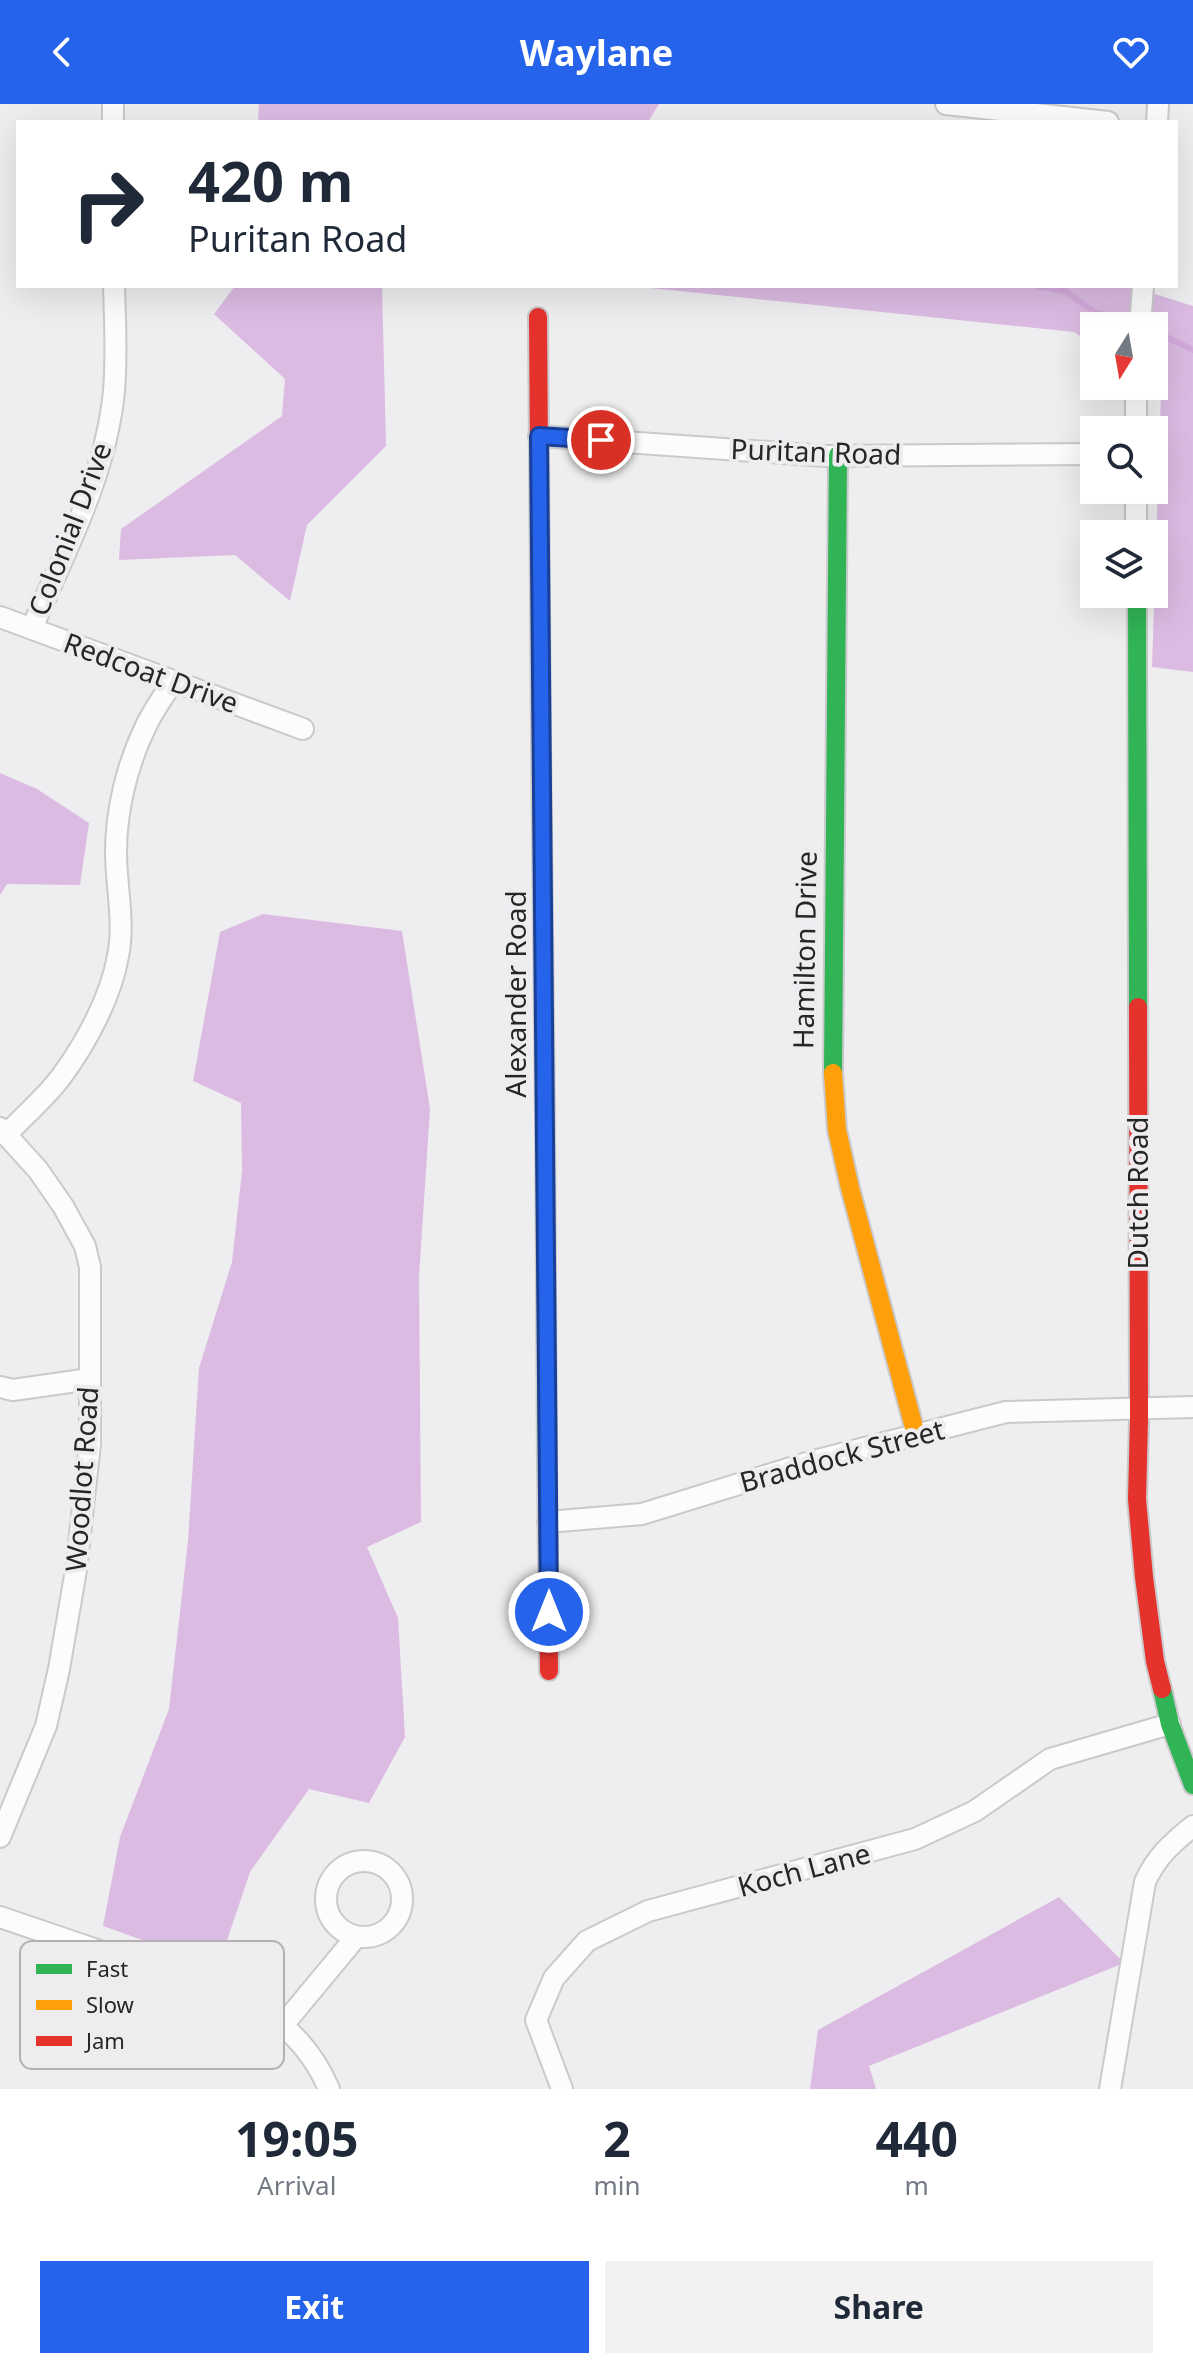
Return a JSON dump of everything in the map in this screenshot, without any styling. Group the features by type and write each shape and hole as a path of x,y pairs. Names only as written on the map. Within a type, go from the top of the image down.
{"street":[{"path":"946,104 1090,120"},
{"name":"Colonial Drive","path":"32,628 86,503 107,436 117,350 114,288"},
{"path":"1141,312 1143,288"},
{"name":"Alexander Road","path":"538,317 549,1671"},
{"name":"Puritan Road","path":"539,436 838,455 1080,454"},
{"name":"Hamilton Drive","path":"838,455 832,1063 837,1130 916,1435"},
{"name":"Dutch Road","path":"1137,608 1137,1499 1155,1661 1170,1724 1193,1785"},
{"name":"Redcoat Drive","path":"0,617 303,729"},
{"path":"3,1131 60,1078 80,1048 109,991 119,954 116,851 120,810 129,771 145,728 173,681"},
{"name":"Woodlot Road","path":"0,1837 46,1726 78,1554 90,1444 90,1267 85,1246 38,1170 3,1131"},
{"path":"0,1387 13,1390 90,1379"},
{"name":"Braddock Street","path":"548,1522 642,1514 810,1462 1006,1412 1193,1407"},
{"name":"Koch Lane","path":"562,2089 536,2020 554,1978 587,1941 648,1911 915,1839 975,1811 1050,1759 1170,1724"},
{"path":"1110,2089 1145,1882 1153,1863 1170,1844 1193,1826"},
{"path":"0,1917 72,1941"},
{"path":"284,2024 356,1937"},
{"path":"284,2026 311,2056 329,2089"}],"shaded area":[{"path":"259,104 659,104 649,120 258,120"},
{"path":"234,288 382,288 386,446 307,525 290,601 235,555 119,560 121,529 282,416 285,379 214,314"},
{"path":"650,288 1135,288 1193,306 1193,672 1152,667 1154,608 1168,608 1168,520 1157,520 1157,504 1168,504 1168,416 1160,416 1161,400 1168,400 1168,312 1080,312 1080,336 1074,332"},
{"path":"0,773 37,789 89,823 80,885 7,884 0,895"},
{"path":"263,914 402,931 430,1109 419,1277 421,1522 367,1547 398,1618 405,1737 369,1803 309,1789 250,1872 227,1941 145,1941 103,1926 120,1837 169,1709 188,1541 199,1368 232,1262 242,1171 241,1103 193,1081 220,932"},
{"path":"1059,1897 1124,1963 869,2066 876,2089 810,2089 818,2030"}],"waterway":[{"path":"1049,288 1065,291 1095,312"},
{"path":"1168,338 1193,350"}],"traffic: fast":[{"path":"833,1073 838,455"},
{"path":"1137,608 1138,1007"},
{"path":"545,1117 547,1469"},
{"path":"1162,1689 1170,1724 1193,1785"}],"traffic: slow":[{"path":"541,742 545,1117"},
{"path":"833,1073 837,1130 850,1188 916,1435"}],"traffic: jam":[{"path":"538,317 541,742"},
{"path":"1138,1007 1137,1499 1155,1661 1162,1689"},
{"path":"547,1469 549,1671"}],"route":[{"path":"549,1612 539,436 601,440"}]}
